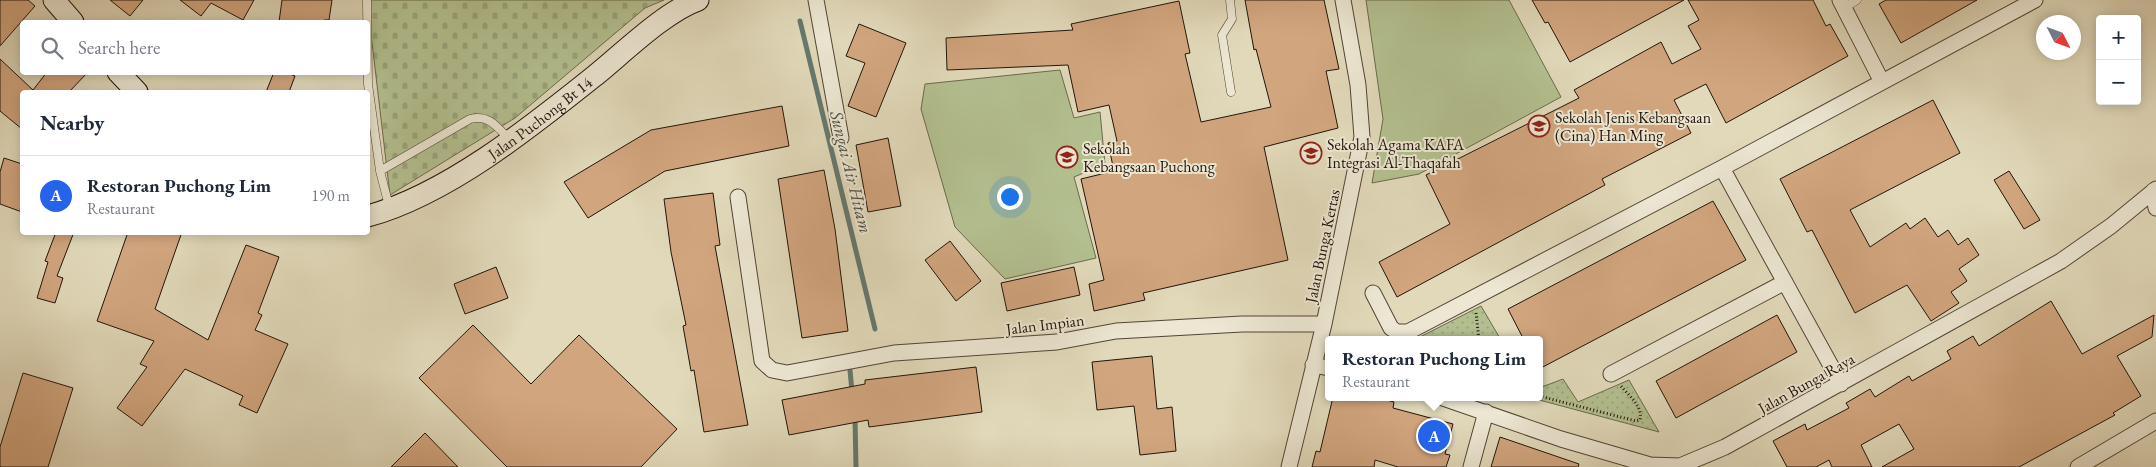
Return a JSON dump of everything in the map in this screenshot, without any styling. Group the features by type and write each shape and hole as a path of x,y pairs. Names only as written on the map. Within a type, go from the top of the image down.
{"street":[{"path":"54,0 71,20"},
{"name":"Jalan Puchong Bt 14","path":"370,215 390,210 427,192 488,156 596,74 652,28 698,0"},
{"path":"816,0 841,138"},
{"name":"Jalan Bunga Kertas","path":"1290,467 1324,324 1362,137 1358,85 1343,0"},
{"path":"1373,293 1392,328 1397,332 1408,332 1722,168 2034,0"},
{"path":"1841,4 1882,82"},
{"path":"121,75 135,90"},
{"path":"1722,168 1841,384"},
{"path":"2154,190 2156,208"},
{"name":"Jalan Bunga Raya","path":"1452,401 1561,439 1650,466 1680,466 1725,448 2061,261 2111,226 2154,190"},
{"name":"Jalan Impian","path":"738,197 762,361 772,370 787,373 894,353 1057,342 1116,331 1242,324 1324,324"},
{"path":"1611,374 1784,282"},
{"path":"1313,365 1325,367"},
{"path":"1471,467 1486,412"},
{"path":"2078,467 2156,421"}],"lane":[{"path":"367,0 367,20"},
{"path":"1230,0 1232,18 1222,35 1231,92"},
{"path":"1841,4 1857,0"},
{"path":"368,75 369,90"},
{"path":"370,98 380,171 390,210"},
{"path":"380,171 470,119 479,116 490,120 510,139"}],"path":[{"path":"1475,298 1479,336"},
{"path":"1543,397 1636,421 1640,420 1638,405 1611,374"}],"green space":[{"path":"367,0 664,0 645,8 515,118 390,195"},
{"path":"1366,0 1509,0 1561,97 1419,174 1372,183 1383,119"},
{"path":"1060,70 1074,118 1100,112 1105,164 1074,177 1096,258 1005,279 955,227 921,109 925,84"},
{"path":"1481,306 1499,336 1422,336"},
{"path":"1563,379 1578,402 1629,380 1659,432 1543,401 1543,386"}],"building":[{"path":"0,0 28,0 35,6 23,20 20,20 20,23 0,46"},
{"path":"110,0 143,0 130,16"},
{"path":"180,0 254,0 243,20 211,3 201,16"},
{"path":"282,0 332,0 329,20 279,20"},
{"path":"1245,0 1324,0 1339,69 1326,71 1338,128 1264,147 1288,260 1143,293 1145,300 1094,311 1089,284 1104,280 1081,179 1114,171 1108,143 1117,141 1109,105 1078,112 1068,65 947,70 946,38 1073,30 1071,24 1179,1 1190,53 1185,54 1201,122 1271,107 1256,49 1254,50"},
{"path":"1532,0 1684,0 1570,62 1548,22 1545,23"},
{"path":"1688,0 1813,0 1826,26 1830,24 1848,56 1726,123 1706,84 1674,100 1691,133 1602,179 1605,185 1397,297 1379,262 1450,224 1426,175 1579,98 1574,90 1661,42 1672,64 1701,49 1688,26 1699,20"},
{"path":"1886,0 1977,0 1901,43 1879,4"},
{"path":"859,24 906,43 876,117 848,106 865,63 846,56"},
{"path":"0,59 33,90 20,90 20,127 0,111"},
{"path":"45,75 85,75 71,90 33,90"},
{"path":"273,75 295,76 290,90 267,90"},
{"path":"1933,100 1960,153 1850,210 1870,247 1906,223 1910,229 1925,218 1938,237 1948,230 1958,245 1968,238 1979,255 1959,269 1967,281 1951,292 1959,303 1931,321 1907,285 1855,313 1812,230 1807,232 1780,179"},
{"path":"782,106 789,146 665,171 588,218 564,182 651,130"},
{"path":"888,138 901,206 868,212 856,145"},
{"path":"4,158 20,163 20,211 0,204 0,172"},
{"path":"824,170 835,229 848,331 802,338 778,179"},
{"path":"2009,171 2040,220 2024,229 1994,180"},
{"path":"713,193 720,245 715,246 748,425 704,432 694,370 691,371 683,326 686,325 671,252 664,199"},
{"path":"1713,201 1746,260 1543,367 1543,336 1522,336 1508,309"},
{"path":"55,235 73,235 57,276 63,278 55,303 37,298 48,262 45,261"},
{"path":"127,235 181,235 155,309 208,340 246,245 279,257 258,313 262,315 255,330 288,344 257,413 239,405 243,396 185,369 142,426 117,408 147,367 140,364 154,341 97,321"},
{"path":"950,241 981,281 956,301 925,260"},
{"path":"496,267 508,298 465,314 454,284"},
{"path":"1074,267 1080,295 1007,311 1001,283"},
{"path":"2051,301 2082,354 2154,315 2152,337 2117,356 2141,396 2113,413 2115,415 2019,467 1882,467 1914,449 1899,424 1861,445 1872,467 1832,467 1829,460 1816,467 1787,467 1773,441 1805,424 1807,430 1849,408 1846,403 1870,389 1875,397 1909,376 1912,381 1951,359 1947,351 1973,336 1979,346"},
{"path":"1777,315 1797,352 1676,418 1656,381"},
{"path":"473,325 531,384 579,335 677,429 641,467 507,467 419,378"},
{"path":"1152,356 1157,409 1172,407 1176,451 1140,455 1134,406 1097,410 1092,362"},
{"path":"976,367 982,412 869,427 868,420 789,435 782,400 865,384 865,380"},
{"path":"23,373 73,388 48,467 0,467 0,447"},
{"path":"1332,401 1390,401 1394,402 1393,408 1453,424 1445,454 1450,455 1446,467 1398,467 1375,460 1374,467 1312,467 1316,451 1320,452"},
{"path":"425,433 458,467 391,467"},
{"path":"1500,437 1579,464 1578,467 1491,467"}],"waterway":[{"name":"Sungai Air Hitam","path":"800,21 875,329"},
{"name":"Sungai Air Hitam","path":"850,370 852,392"},
{"name":"Sungai Air Hitam","path":"855,418 856,467"}],"place":[{"name":"Sekolah Jenis Kebangsaan (Cina) Han Ming","path":"1539,126"},
{"name":"Sekolah Agama KAFA Integrasi Al-Thaqafah","path":"1311,153"},
{"name":"Sekolah Kebangsaan Puchong","path":"1067,157"},
{"name":"Restoran Puchong Lim","path":"1434,436"}]}
